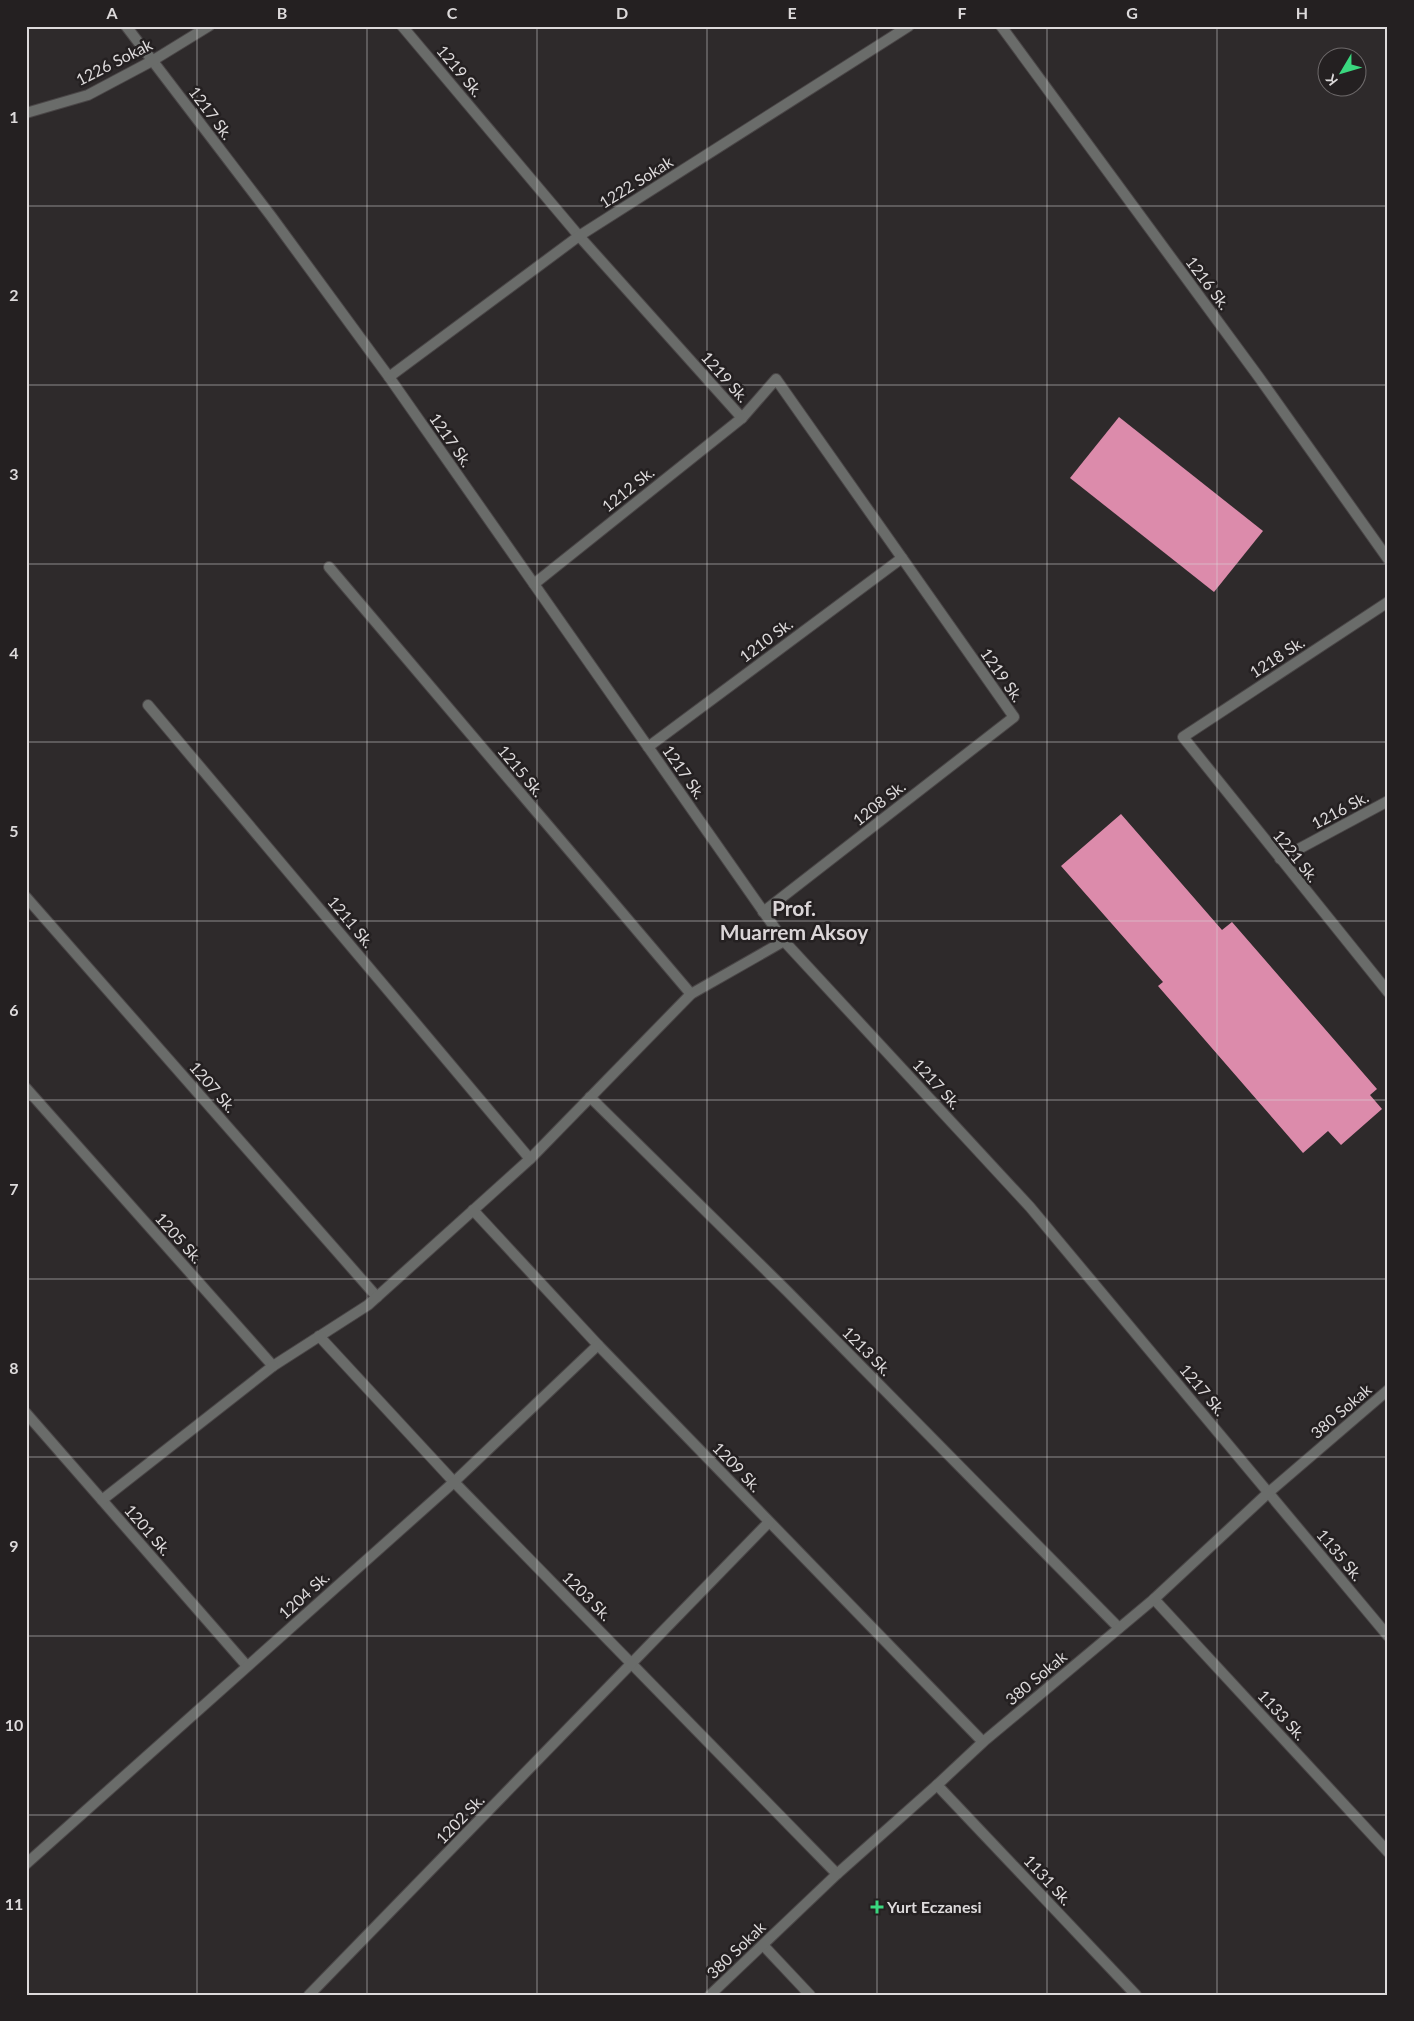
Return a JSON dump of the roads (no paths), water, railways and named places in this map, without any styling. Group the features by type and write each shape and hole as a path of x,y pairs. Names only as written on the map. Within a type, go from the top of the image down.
{"street":[{"name":"1217 Sk.","path":"126,26 265,208 389,377 784,941 1030,1207 1268,1492"},
{"name":"1226 Sokak","path":"26,113 88,94 152,61 209,26"},
{"name":"1219 Sk.","path":"402,26 579,236 742,418 776,379 1014,717"},
{"name":"1222 Sokak","path":"389,377 579,236 909,26"},
{"name":"1216 Sk.","path":"1001,26 1258,376 1388,559"},
{"name":"1212 Sk.","path":"534,584 742,418"},
{"name":"1210 Sk.","path":"648,747 902,558"},
{"name":"1215 Sk.","path":"329,567 691,994"},
{"name":"1218 Sk.","path":"1183,737 1388,602"},
{"name":"1211 Sk.","path":"148,705 530,1159"},
{"name":"1208 Sk.","path":"763,912 1014,717"},
{"name":"1221 Sk.","path":"1183,737 1388,992"},
{"name":"1216 Sk.","path":"1280,859 1388,801"},
{"name":"1207 Sk.","path":"26,897 377,1297"},
{"path":"102,1500 274,1366 368,1305 530,1159 691,994 784,941"},
{"name":"1205 Sk.","path":"26,1088 274,1366"},
{"name":"1213 Sk.","path":"590,1097 787,1291 1119,1628"},
{"name":"1209 Sk.","path":"473,1210 598,1345 982,1742"},
{"name":"1203 Sk.","path":"319,1336 454,1482 837,1874"},
{"name":"1204 Sk.","path":"26,1864 454,1482 598,1345"},
{"name":"380 Sokak","path":"710,1995 837,1874 938,1785 982,1742 1154,1599 1268,1492 1388,1390"},
{"name":"1201 Sk.","path":"26,1413 247,1666"},
{"name":"1135 Sk.","path":"1268,1492 1388,1636"},
{"name":"1202 Sk.","path":"309,1995 633,1664 769,1522"},
{"name":"1133 Sk.","path":"1154,1599 1388,1852"},
{"name":"1131 Sk.","path":"938,1785 1136,1995"},
{"path":"763,1945 810,1995"}],"place":[{"name":"Yurt Eczanesi","path":"877,1907"}],"district":[{"name":"Prof. Muarrem Aksoy","path":"794,921"}]}
